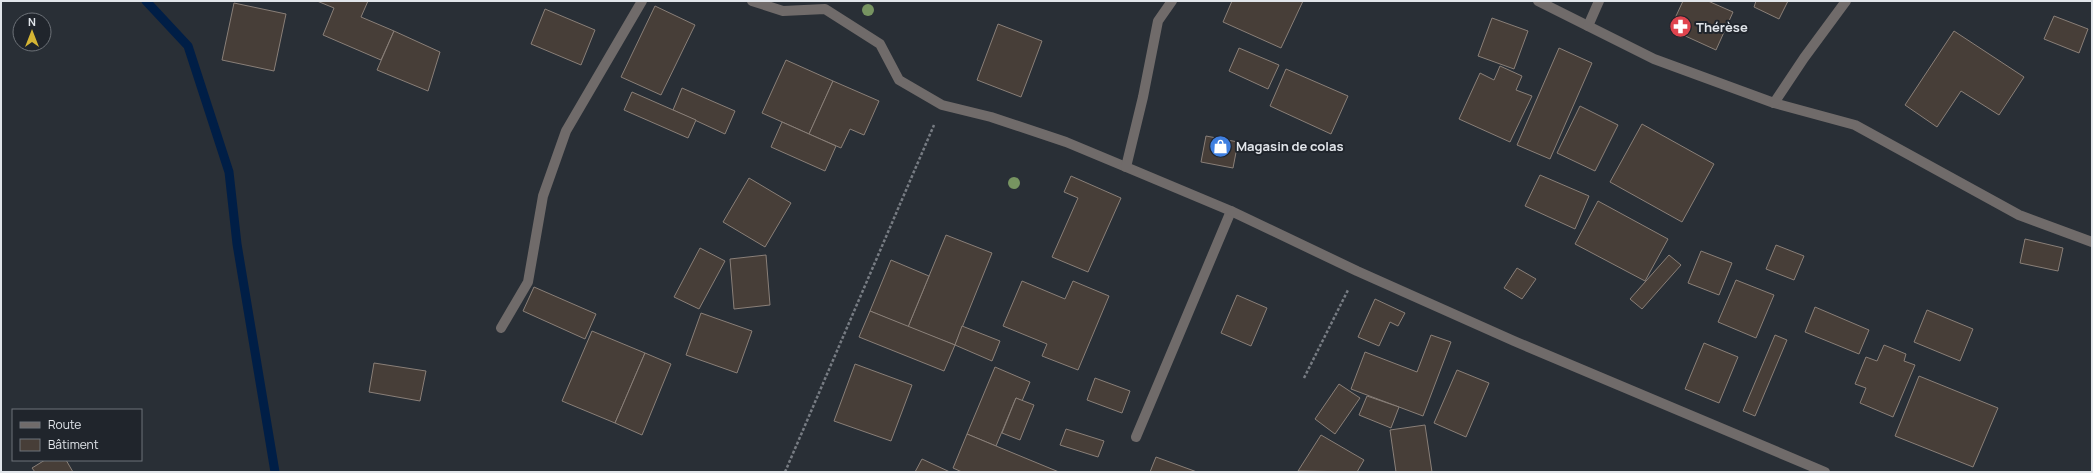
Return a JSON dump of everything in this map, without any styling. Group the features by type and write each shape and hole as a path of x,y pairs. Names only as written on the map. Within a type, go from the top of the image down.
{"street":[{"path":"501,328 528,282 543,196 566,131 642,1"},
{"path":"752,1 783,12 825,9 880,44 899,80 942,105 991,117 1066,142 1231,212 1357,271 1514,341 1825,472"},
{"path":"1126,167 1143,97 1158,21 1172,1"},
{"path":"1538,1 1654,59 1774,103 1855,124 2019,216 2092,242"},
{"path":"1588,26 1599,1"},
{"path":"1774,103 1804,58 1846,1"},
{"path":"1136,437 1231,212"}],"path":[{"path":"785,472 942,105"},
{"path":"1304,378 1357,271"}],"building":[{"path":"317,1 368,1 361,17 394,31 381,60 323,35 334,8"},
{"path":"1232,1 1303,1 1281,48 1223,22"},
{"path":"1683,1 1708,1 1733,12 1716,50 1670,29"},
{"path":"1756,1 1788,1 1779,19 1754,7"},
{"path":"234,3 286,14 274,71 222,60"},
{"path":"655,6 695,25 661,95 621,77"},
{"path":"545,9 595,30 581,65 531,44"},
{"path":"2054,16 2088,29 2079,53 2044,39"},
{"path":"1492,18 1528,31 1514,69 1478,56"},
{"path":"998,24 1042,41 1021,97 977,80"},
{"path":"394,31 440,52 428,91 377,70"},
{"path":"1954,31 2024,77 1999,115 1961,91 1937,127 1905,105"},
{"path":"1239,48 1279,65 1268,89 1229,71"},
{"path":"1559,48 1592,63 1550,159 1517,145"},
{"path":"786,60 833,81 809,134 762,113"},
{"path":"1500,66 1522,76 1516,90 1532,96 1510,142 1459,119 1480,73 1494,80"},
{"path":"1286,69 1348,96 1331,134 1270,106"},
{"path":"833,81 879,101 864,135 850,129 841,148 809,134"},
{"path":"682,88 735,111 725,134 673,110"},
{"path":"632,92 696,120 688,138 624,110"},
{"path":"1580,106 1618,125 1595,171 1557,153"},
{"path":"782,122 836,146 825,171 771,147"},
{"path":"1642,124 1714,164 1682,222 1610,182"},
{"path":"1206,136 1238,142 1233,168 1201,162"},
{"path":"1540,175 1589,196 1575,229 1525,206"},
{"path":"1071,176 1121,198 1088,272 1052,257 1078,198 1064,192"},
{"path":"749,178 791,203 765,247 723,222"},
{"path":"1598,201 1668,239 1645,281 1575,244"},
{"path":"946,235 992,253 955,345 908,327"},
{"path":"2025,239 2063,248 2058,271 2020,263"},
{"path":"1776,245 1804,256 1794,280 1766,269"},
{"path":"700,248 725,261 699,309 674,297"},
{"path":"1701,251 1732,263 1719,295 1688,283"},
{"path":"766,255 770,305 734,309 730,259"},
{"path":"1669,255 1681,265 1642,309 1630,299"},
{"path":"891,260 929,276 908,327 870,311"},
{"path":"1517,268 1536,279 1522,299 1504,288"},
{"path":"1736,280 1774,295 1756,338 1718,322"},
{"path":"1022,281 1065,299 1073,281 1109,296 1078,370 1042,356 1047,344 1003,326"},
{"path":"534,287 596,314 585,339 523,311"},
{"path":"1237,295 1267,308 1251,346 1221,333"},
{"path":"1375,299 1405,313 1398,326 1390,322 1379,346 1358,337"},
{"path":"1815,307 1869,330 1859,354 1805,332"},
{"path":"1927,310 1973,329 1960,361 1914,342"},
{"path":"870,311 955,345 944,371 859,337"},
{"path":"701,313 752,331 737,373 686,355"},
{"path":"962,326 1000,341 992,361 955,345"},
{"path":"592,331 645,353 615,423 562,401"},
{"path":"1431,335 1451,342 1423,416 1351,389 1365,352 1417,372"},
{"path":"1775,335 1787,340 1755,416 1743,411"},
{"path":"1704,343 1738,357 1719,403 1685,389"},
{"path":"1884,345 1906,354 1904,361 1915,365 1893,417 1860,403 1866,388 1855,384 1866,357 1877,361"},
{"path":"645,353 671,364 642,435 615,423"},
{"path":"374,363 426,371 420,401 369,392"},
{"path":"855,364 912,385 891,441 834,421"},
{"path":"995,367 1030,382 1022,401 1016,398 996,446 967,434"},
{"path":"1457,370 1489,383 1466,437 1434,423"},
{"path":"1919,376 1998,408 1973,467 1895,436"},
{"path":"1095,378 1130,391 1122,413 1087,400"},
{"path":"1339,384 1360,398 1335,434 1315,419"},
{"path":"1367,396 1399,407 1391,428 1359,415"},
{"path":"1016,398 1034,405 1020,440 1002,433"},
{"path":"1425,425 1432,472 1396,472 1390,430"},
{"path":"1066,429 1104,441 1098,457 1060,445"},
{"path":"967,434 1059,472 962,472 953,468"},
{"path":"1321,435 1364,460 1357,472 1298,471"},
{"path":"1156,457 1197,472 1150,472"},
{"path":"922,459 950,472 915,472"},
{"path":"43,461 67,461 73,472 35,472 32,468"}],"waterway":[{"path":"146,1 188,46 229,172 237,244 275,472"}],"place":[{"name":"Thérèse","path":"1681,27"},
{"name":"Magasin de colas","path":"1221,146"}]}
